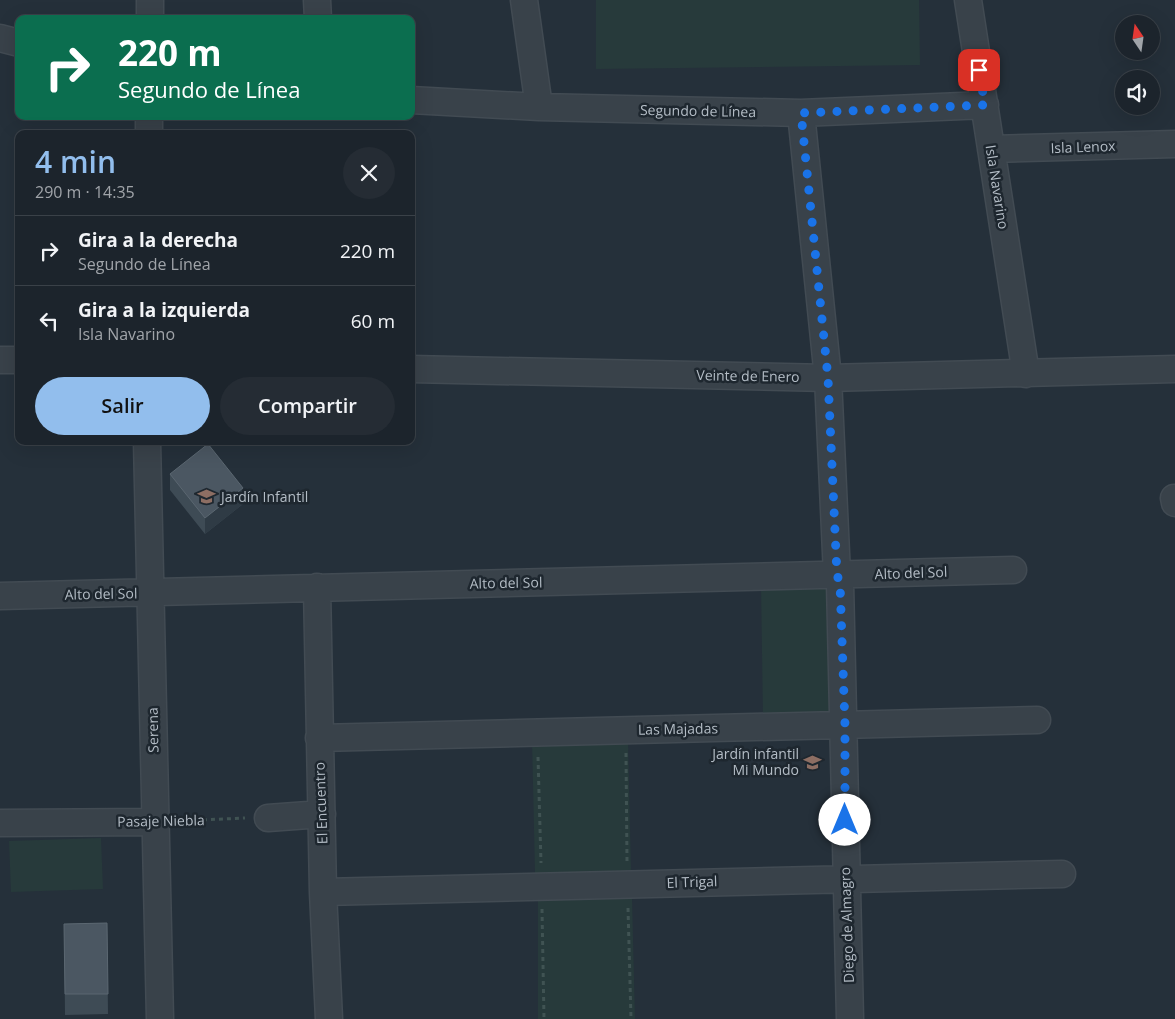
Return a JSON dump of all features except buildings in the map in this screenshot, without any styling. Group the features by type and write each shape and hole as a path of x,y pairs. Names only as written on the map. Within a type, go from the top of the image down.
{"street":[{"path":"150,0 150,15"},
{"path":"317,0 318,15"},
{"path":"524,0 538,107"},
{"name":"Isla Navarino","path":"968,0 1026,374"},
{"path":"0,38 15,41"},
{"name":"Segundo de Línea","path":"415,100 538,107 801,113 985,105"},
{"name":"Diego de Almagro","path":"801,113 828,378 837,575 840,583 845,725 846,878 850,1019"},
{"name":"Isla Lenox","path":"991,149 1175,144"},
{"path":"0,360 15,360"},
{"name":"Veinte de Enero","path":"415,369 828,378 1175,369"},
{"name":"Serena","path":"147,445 160,1019"},
{"name":"Alto del Sol","path":"0,596 1013,570"},
{"name":"El Encuentro","path":"317,587 322,892 330,1019"},
{"name":"Las Majadas","path":"319,738 1037,720"},
{"path":"268,818 322,814"},
{"name":"Pasaje Niebla","path":"0,823 155,822"},
{"name":"El Trigal","path":"322,892 1062,874"}],"path":[{"name":"Pasaje Niebla","path":"155,822 268,818"}],"shaded area":[{"path":"596,0 919,0 920,65 596,69"},
{"path":"828,584 834,719 763,720 761,586"},
{"path":"532,740 628,740 631,872 535,874"},
{"path":"101,838 103,889 11,892 9,841"},
{"path":"632,897 635,1019 538,1019 538,899"}],"place":[{"name":"Jardín Infantil","path":"207,497"},
{"name":"Jardín infantil Mi Mundo","path":"813,762"}],"route":[{"path":"845,820 845,725 840,583 837,575 828,378 801,113 985,105 979,70"}]}
